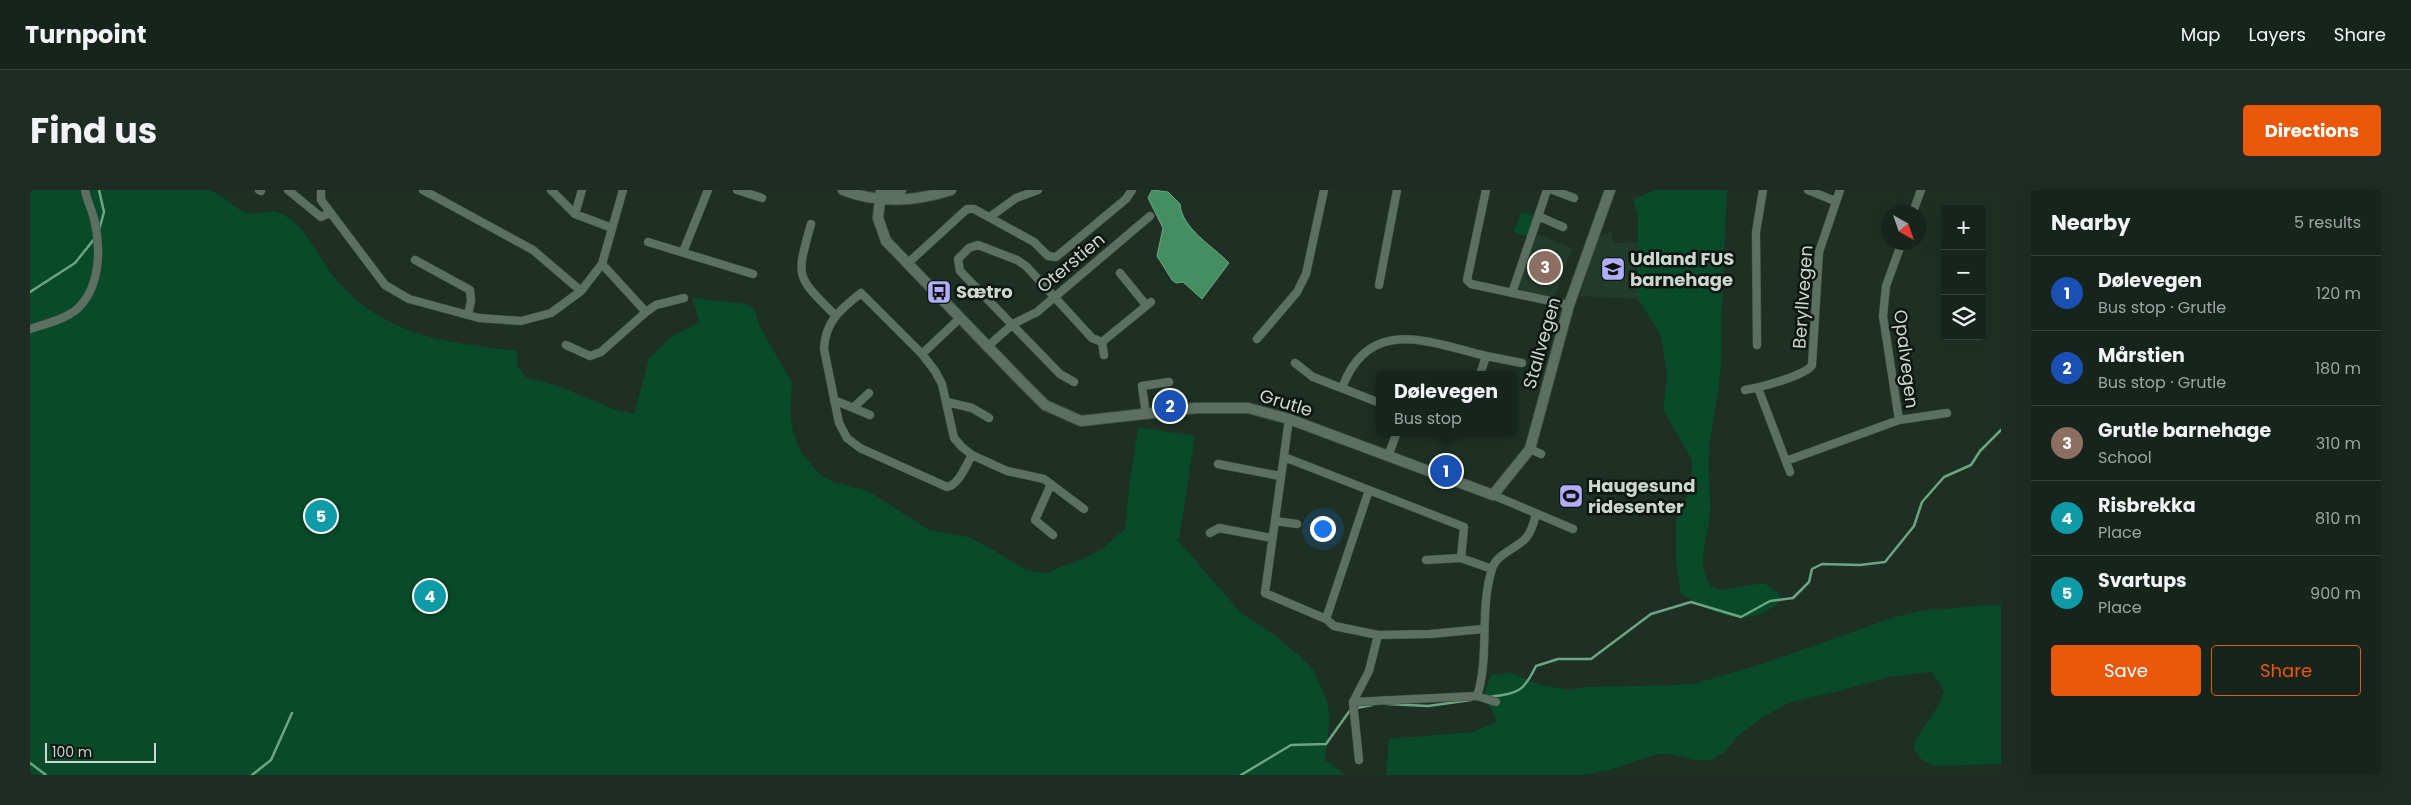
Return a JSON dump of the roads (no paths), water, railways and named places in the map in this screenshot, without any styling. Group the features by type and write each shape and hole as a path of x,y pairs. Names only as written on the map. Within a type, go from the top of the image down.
{"street":[{"path":"30,329 60,319 75,310 87,297 92,286 99,248 95,222 85,190"},
{"path":"288,190 321,217 329,212"},
{"path":"321,190 321,200 329,212 385,285 409,299 479,318 521,321 551,313 581,291 602,264 623,190"},
{"path":"423,190 533,250 581,291"},
{"path":"551,190 575,214 612,228"},
{"path":"575,214 582,190"},
{"path":"683,252 708,190"},
{"path":"737,190 762,198"},
{"path":"843,190 919,198 951,190"},
{"path":"888,190 901,190"},
{"path":"990,217 1016,198 1038,190"},
{"path":"907,264 967,209 974,209 990,217 1034,242 1052,258 1056,257 1126,199 1132,190"},
{"path":"1257,339 1297,292 1306,274 1324,190"},
{"path":"1379,285 1397,190"},
{"path":"1486,190 1467,280 1471,284 1569,305"},
{"path":"1512,292 1547,190"},
{"path":"1553,190 1574,198"},
{"name":"Stallvegen","path":"1493,495 1530,449 1569,305 1610,190"},
{"path":"1757,345 1756,232 1762,190"},
{"path":"1808,190 1835,201"},
{"name":"Beryllvegen","path":"1745,390 1758,388 1805,371 1812,365 1819,252 1840,190"},
{"path":"1916,205 1921,190"},
{"name":"Grutle","path":"880,195 878,218 886,241 1045,405 1062,415 1080,421 1196,408 1248,408 1289,419 1493,495 1573,529"},
{"name":"Oterstien","path":"987,347 1013,324 1037,312 1150,216"},
{"path":"1538,216 1563,227"},
{"path":"811,224 801,265 803,280 835,315"},
{"path":"648,242 753,274"},
{"path":"1074,382 1060,374 960,271 958,259 969,248 978,245 1017,260 1033,273 1092,338 1102,342"},
{"name":"Opalvegen","path":"1899,250 1886,286 1883,316 1899,420"},
{"path":"415,260 470,290 471,301 468,315"},
{"path":"602,264 646,312"},
{"path":"1102,342 1148,304 1120,273"},
{"path":"972,455 954,485 942,486 860,448 847,438 838,423 824,348 826,332 835,315 861,293 922,354 942,384 954,438 972,455 1007,471 1031,476 1051,484 1084,509"},
{"path":"566,345 590,356 601,352 656,305 684,298"},
{"path":"922,354 960,319"},
{"path":"1342,388 1350,371 1366,352 1383,341 1394,338 1416,339 1522,363"},
{"path":"1102,342 1104,354"},
{"path":"1481,371 1486,356"},
{"path":"1295,363 1313,377 1376,401"},
{"path":"1146,415 1142,386 1169,382"},
{"path":"1758,388 1790,472"},
{"path":"854,407 869,393"},
{"path":"834,400 870,415"},
{"path":"947,402 972,408 989,418"},
{"name":"Opalvegen","path":"1786,461 1899,420 1947,413"},
{"path":"1289,419 1265,593 1326,619 1334,626 1378,635 1430,634 1484,629"},
{"path":"1388,456 1396,436"},
{"path":"1530,449 1541,454"},
{"path":"1284,457 1464,526 1461,558"},
{"path":"1218,464 1280,476"},
{"path":"1051,484 1035,520 1053,536"},
{"path":"1326,619 1369,490"},
{"path":"1477,696 1480,686 1484,629 1492,569 1499,558 1525,539 1531,531 1536,514"},
{"path":"1275,521 1298,524"},
{"path":"1210,533 1219,528 1272,538"},
{"path":"1426,560 1461,558 1492,569"},
{"path":"1358,760 1353,702 1369,672 1378,635"},
{"path":"1353,702 1477,696 1496,702"}],"waterway":[{"path":"99,190 104,212 99,230"},
{"path":"30,292 75,263 95,238"},
{"path":"1489,697 1513,693 1523,687 1536,666 1558,659 1591,659 1651,614 1691,602 1741,617 1770,601 1793,598 1809,582 1812,569 1822,564 1860,565 1885,562 1914,526 1922,502 1944,477 1971,465 1980,451 2001,430"},
{"path":"1387,704 1428,706 1471,700"},
{"path":"1241,775 1291,745 1326,744 1351,709 1372,705"},
{"path":"252,775 271,760 292,713"},
{"path":"30,763 46,775"}],"place":[{"name":"Grutle barnehage","path":"1545,267"},
{"name":"Udland FUS barnehage","path":"1613,269"},
{"name":"Sætro","path":"939,292"},
{"name":"Mårstien","path":"1170,406"},
{"name":"Dølevegen","path":"1446,471"},
{"name":"Haugesund ridesenter","path":"1571,496"},
{"name":"Svartups","path":"321,516"},
{"name":"Risbrekka","path":"430,596"}]}
